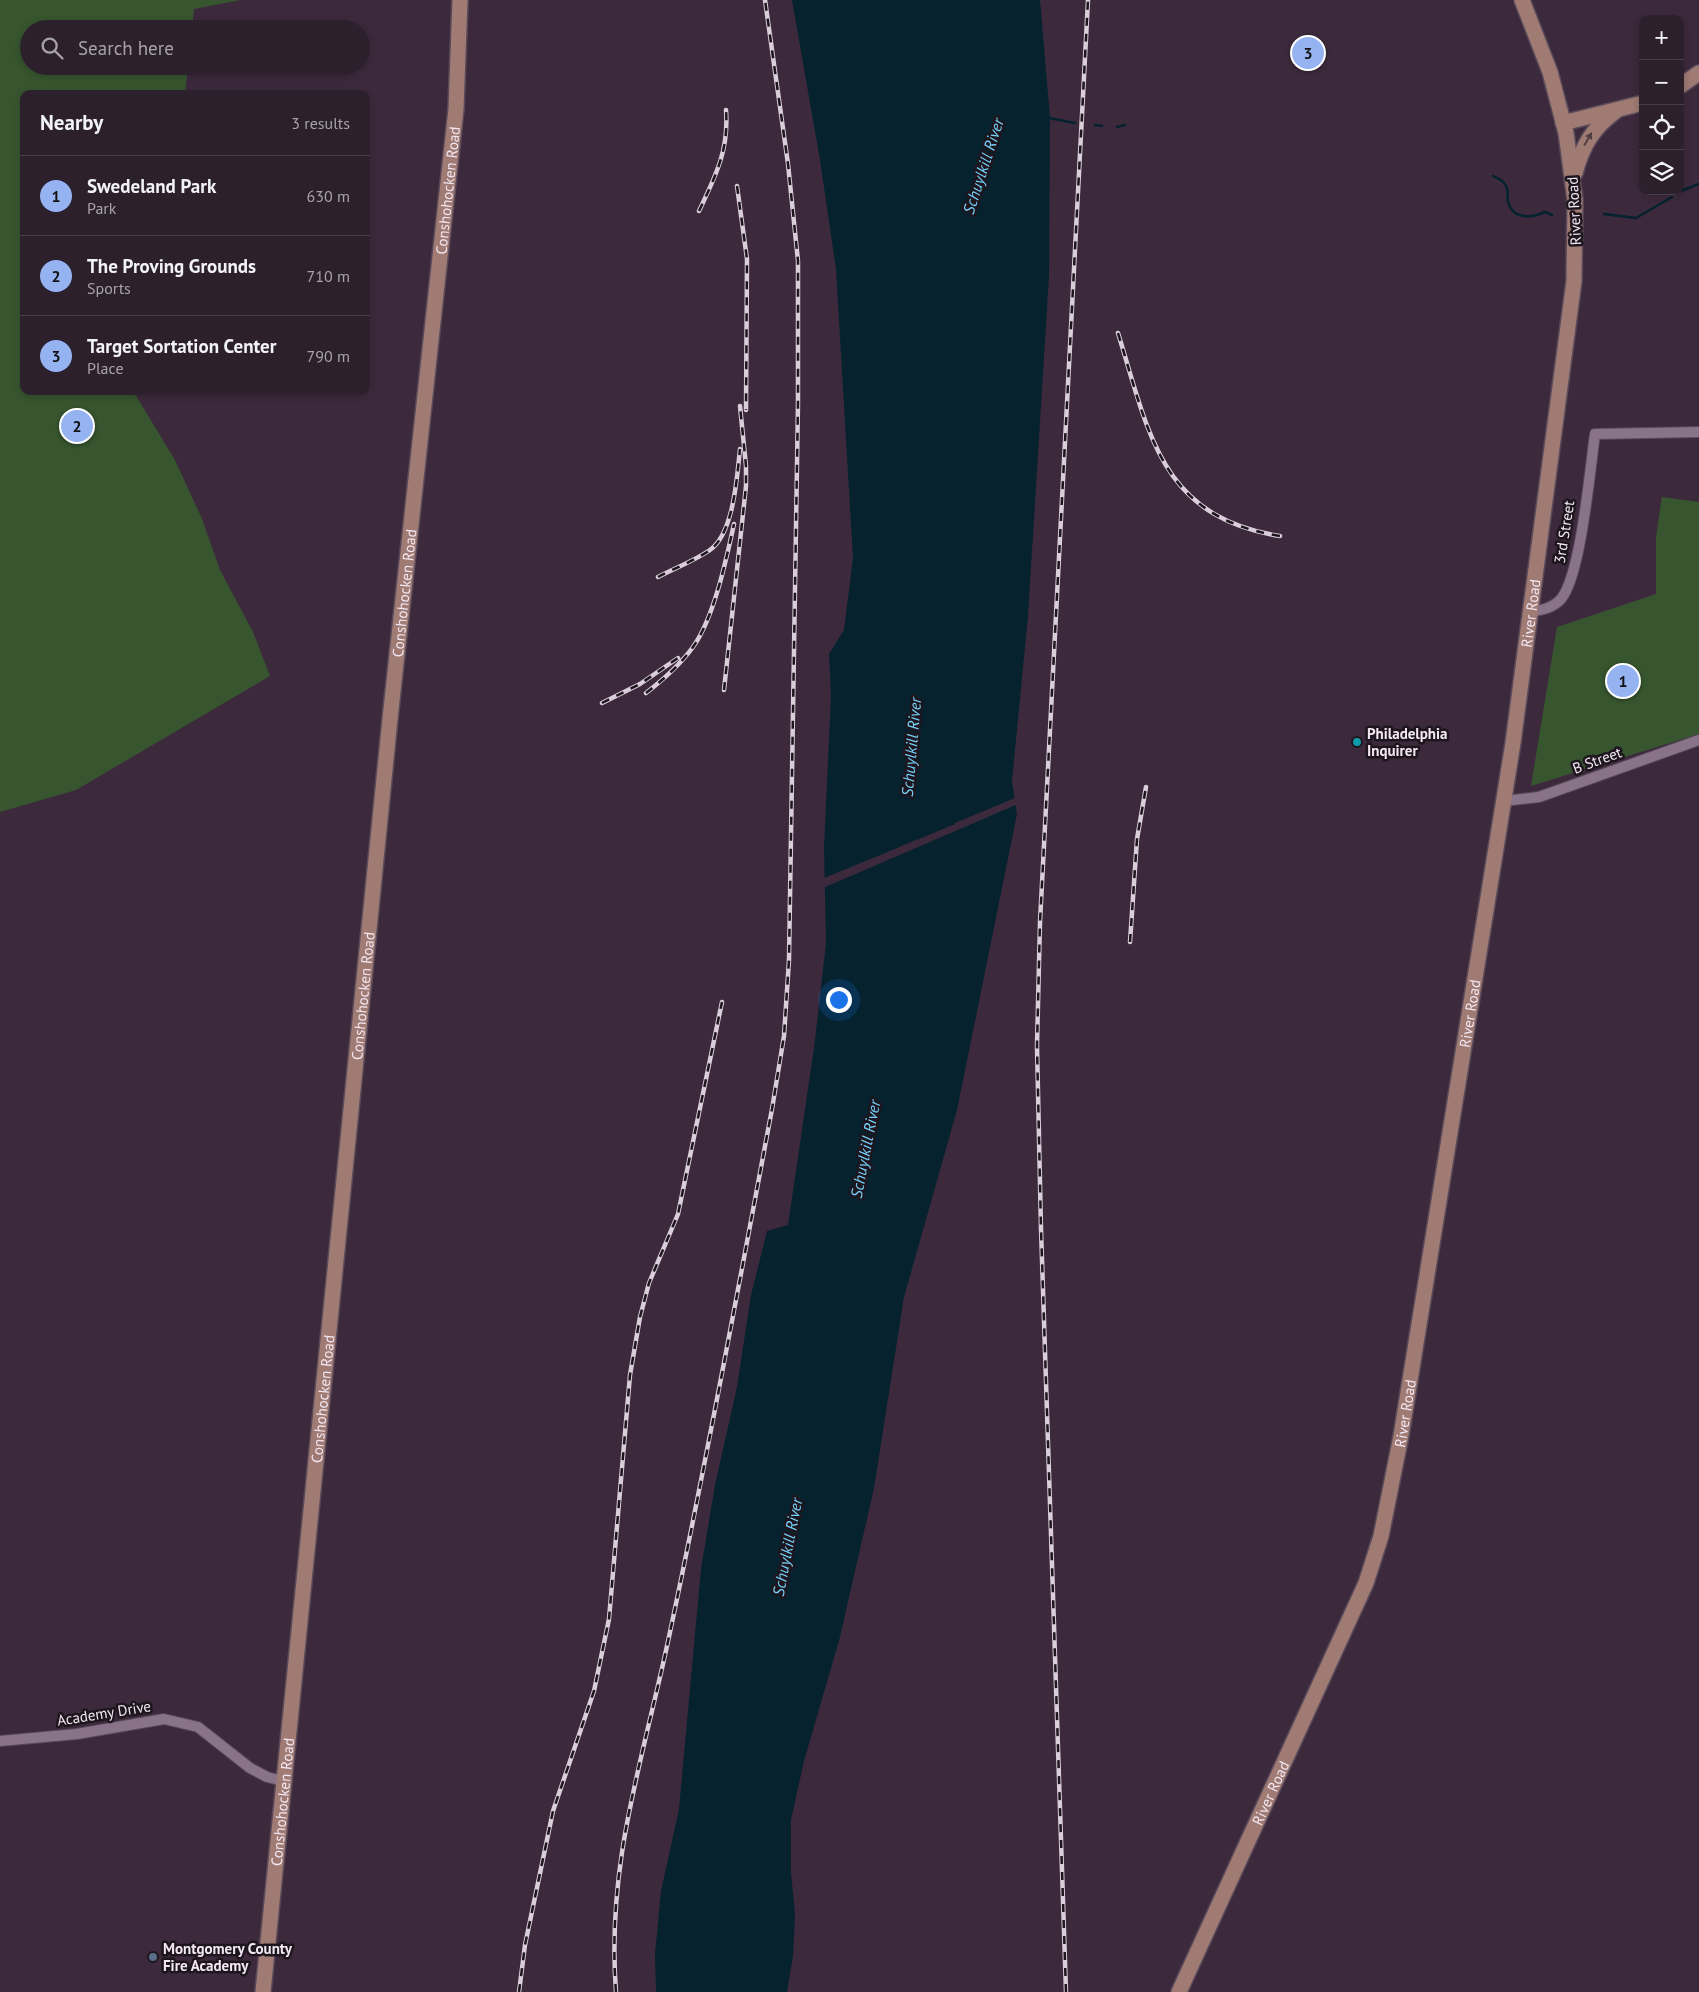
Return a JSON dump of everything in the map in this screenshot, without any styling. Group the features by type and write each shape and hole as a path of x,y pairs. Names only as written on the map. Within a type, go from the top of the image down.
{"main road":[{"name":"Conshohocken Road","path":"263,1992 390,719 456,109 460,0"},
{"name":"River Road","path":"1179,1992 1366,1583 1381,1536 1401,1436 1503,801 1573,291 1576,240 1573,179 1564,123 1550,72 1522,0"},
{"path":"1684,83 1699,73"},
{"path":"1564,123 1639,104"},
{"path":"1573,179 1588,139 1597,126 1617,110"}],"street":[{"name":"3rd Street","path":"1530,612 1553,606 1562,598 1569,585 1578,549 1595,434 1699,432"},
{"name":"B Street","path":"1503,801 1539,797 1699,740"},
{"name":"Academy Drive","path":"0,1741 77,1734 164,1719 198,1726 250,1768 266,1777 283,1781"}],"green space":[{"path":"0,0 240,0 194,9 193,20 20,20 20,75 187,75 185,90 20,90 20,395 135,395 175,460 202,519 220,570 253,632 270,676 76,790 0,812"},
{"path":"1662,497 1699,502 1699,734 1531,786 1557,627 1656,594 1656,537"}],"water":[{"name":"Schuylkill River","path":"792,0 1040,0 1050,118 1049,276 1028,616 1012,781 1017,814 957,1110 904,1297 874,1488 840,1637 804,1761 791,1820 791,1873 795,1914 793,1956 787,1992 656,1992 655,1954 661,1891 679,1809 701,1569 715,1485 737,1387 751,1295 767,1231 788,1225 814,1048 826,943 824,847 831,696 829,654 844,630 853,558 836,269 820,160"}],"pier":[{"path":"1017,797 1018,804 823,888 822,879 918,839 918,842 919,839"}],"waterway":[{"path":"1049,118 1075,123"},
{"path":"1095,125 1102,126"},
{"path":"1117,127 1125,125"},
{"path":"1493,176 1505,184 1510,208 1518,215 1529,216 1545,212 1552,215"},
{"path":"1684,190 1699,184"},
{"path":"1604,214 1636,218 1672,197"}],"railway":[{"path":"616,1992 614,1944 622,1853 639,1766 670,1632 723,1371 784,1036 789,960 798,403 798,261 788,164 765,0"},
{"path":"1066,1992 1041,1229 1037,1046 1040,922 1088,0"},
{"path":"699,211 720,162 725,138 726,110"},
{"path":"737,186 747,259 746,410"},
{"path":"1118,333 1151,436 1166,465 1184,490 1208,510 1240,526 1280,536"},
{"path":"724,690 746,486 740,406"},
{"path":"658,577 704,554 718,542 724,531 733,503 740,449"},
{"path":"646,693 677,666 688,654 700,635 713,605 734,524"},
{"path":"602,703 640,684 678,658"},
{"path":"1130,942 1137,839 1146,787"},
{"path":"519,1992 525,1945 553,1811 594,1691 609,1619 630,1375 640,1317 649,1283 678,1214 722,1002"}],"place":[{"name":"Target Sortation Center","path":"1308,53"},
{"name":"The Proving Grounds","path":"77,426"},
{"name":"Swedeland Park","path":"1623,681"},
{"name":"Philadelphia Inquirer","path":"1357,742"},
{"name":"Montgomery County Fire Academy","path":"153,1957"}]}
